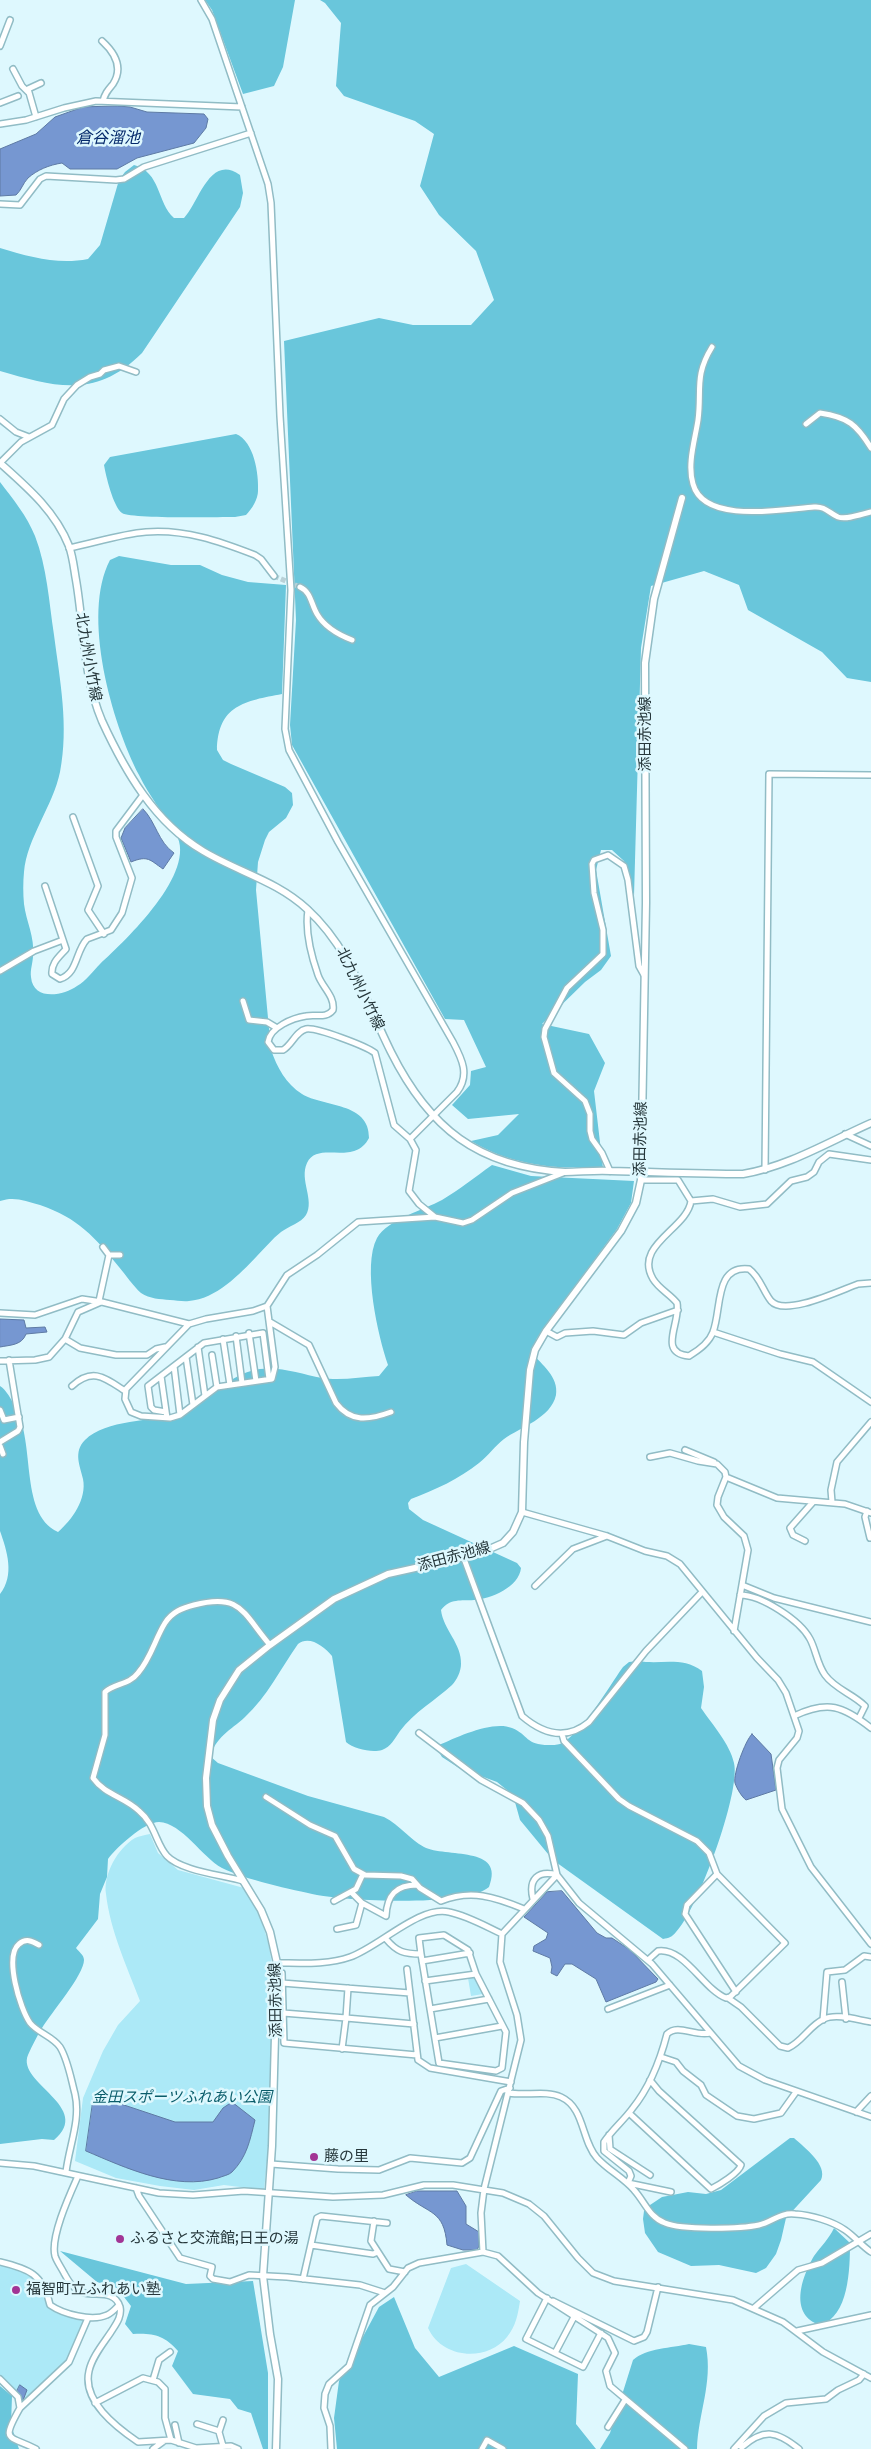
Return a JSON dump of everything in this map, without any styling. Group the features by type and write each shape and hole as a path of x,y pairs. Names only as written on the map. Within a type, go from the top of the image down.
{"main road":[{"name":"北九州小竹線","path":"0,463 46,506 69,548 94,701 126,767 143,795 162,818 186,839 220,860 290,894 336,940 344,952 402,1075 415,1095 433,1116 463,1142 489,1157 527,1168 565,1172 610,1171 641,1176 743,1174 765,1170 790,1162 871,1123"},
{"name":"添田赤池線","path":"276,2449 278,2379 263,2276 280,2002 277,1963 264,1918 212,1825 207,1806 206,1778 213,1720 220,1700 239,1670 334,1599 388,1574 478,1554 503,1543 513,1532 522,1512 524,1442 530,1370 535,1350 546,1330 622,1231 636,1203 641,1176 646,903 645,663 654,599 682,498"}],"street":[{"path":"201,0 212,19 268,184 271,203 280,416 291,590 285,729 290,750 338,842 462,1058 464,1084 410,1139"},
{"path":"0,46 10,20"},
{"path":"102,41 115,54 117,63 116,77 105,93 103,101"},
{"path":"13,69 22,86 28,92 36,117"},
{"path":"28,92 30,87 41,83"},
{"path":"0,103 18,96"},
{"path":"0,124 36,117 80,104 103,101 242,107"},
{"path":"0,204 20,205 40,179 46,176 124,179 144,167 251,133"},
{"path":"712,347 704,360 699,376 700,408 691,464 693,486 700,496 713,505 735,512 823,506 838,517 847,518 871,512"},
{"path":"0,463 22,442 52,425 69,392 90,377 100,374 104,370 120,366 136,372"},
{"path":"806,424 820,413 844,420 863,432 871,448"},
{"path":"0,419 16,432 30,438"},
{"path":"69,548 144,532 184,533 207,537 255,555 261,559 274,576"},
{"path":"300,586 307,591 317,614 324,622 342,636 352,640"},
{"path":"765,1170 769,774 871,775"},
{"path":"45,886 66,949 53,963 52,974 60,979 70,973 87,939 111,930 120,919 132,878 116,837 116,831 143,795"},
{"path":"73,817 98,886 88,910 104,934"},
{"path":"610,1171 602,1153 592,1140 590,1114 586,1101 554,1073 544,1037 545,1029 567,988 603,954 603,930 592,875 592,864 599,857 608,855 624,866 628,880 640,966 644,976"},
{"path":"308,910 306,924 314,963 318,976 333,1002 333,1010 326,1016 301,1017 277,1028 271,1033 268,1042 274,1050 278,1051 287,1048 302,1031 311,1029 370,1049 377,1058 394,1125 410,1139 416,1150 409,1191 419,1204 435,1217"},
{"path":"0,971 34,952 62,940"},
{"path":"243,1001 249,1020 267,1022 277,1028"},
{"path":"845,1134 871,1146"},
{"path":"691,1201 713,1199 740,1207 767,1204 791,1181 814,1172 819,1162 829,1154 871,1160"},
{"path":"267,1306 276,1367 272,1379 217,1387 180,1415 134,1414 125,1399 125,1391 137,1375 189,1324 206,1319 253,1311 267,1306 288,1274 317,1255 358,1222 435,1217 463,1223 472,1220 512,1193 565,1172"},
{"path":"641,1176 678,1180 691,1201"},
{"path":"691,1201 686,1215 658,1242 652,1252 650,1265 652,1276 658,1286 677,1304 678,1310 671,1344 674,1351 681,1355 689,1356 699,1350 713,1332 724,1281 734,1271 749,1269 755,1274 772,1302 787,1308 858,1284 871,1283"},
{"path":"100,1302 109,1255 103,1247"},
{"path":"109,1255 120,1255"},
{"path":"0,1314 26,1316 45,1313 77,1300 100,1302 189,1324"},
{"path":"0,1361 35,1360 49,1357 65,1339 78,1312 100,1302"},
{"path":"546,1330 557,1336 565,1333 593,1331 624,1336 641,1323 678,1310"},
{"path":"270,1322 308,1345 341,1410 353,1418 362,1419 376,1418 391,1412"},
{"path":"166,1415 151,1407 148,1386 204,1342 260,1332 264,1335 269,1379"},
{"path":"713,1332 772,1352 813,1362 871,1402"},
{"path":"249,1334 256,1381"},
{"path":"236,1336 242,1383"},
{"path":"65,1339 80,1348 116,1355 146,1355 156,1348 166,1348"},
{"path":"223,1339 230,1385"},
{"path":"198,1347 205,1396"},
{"path":"212,1355 217,1387"},
{"path":"186,1357 194,1405"},
{"path":"0,1442 18,1431 20,1427 10,1360"},
{"path":"174,1366 180,1415"},
{"path":"72,1386 85,1377 101,1376 125,1391"},
{"path":"161,1376 166,1415"},
{"path":"0,1410 4,1420 19,1417"},
{"path":"832,1502 831,1490 837,1462 871,1422"},
{"path":"0,1446 3,1454"},
{"path":"685,1450 717,1464 725,1472 726,1477 718,1497 720,1512 744,1536 748,1543 734,1631"},
{"path":"650,1457 670,1453 717,1464"},
{"path":"726,1477 777,1498 832,1502 869,1512 865,1517 870,1538"},
{"path":"805,1541 793,1535 791,1525 813,1502"},
{"path":"522,1512 607,1536 645,1551 668,1556 680,1564 734,1631 778,1680 786,1693 799,1732 797,1738 778,1760 777,1768 782,1810 810,1866 871,1944"},
{"path":"535,1586 573,1549 607,1536"},
{"path":"463,1556 522,1716 542,1730 562,1734 580,1729 588,1722 646,1651 702,1592"},
{"path":"742,1585 774,1598 871,1622"},
{"path":"740,1595 758,1598 787,1615 805,1631 811,1640 825,1676 865,1706 858,1718"},
{"path":"243,1881 176,1863 167,1856 155,1831 139,1810 99,1787 93,1778 105,1735 106,1692 110,1688 126,1684 137,1675 148,1660 165,1623 172,1614 210,1601 231,1601 270,1645"},
{"path":"794,1716 827,1706 838,1707 871,1728"},
{"path":"419,1734 481,1780 523,1803 539,1820 548,1836 557,1875 592,1915 648,1960 739,2066 749,2073 796,2092 871,2117"},
{"path":"562,1734 564,1741 619,1799 705,1848 710,1853 717,1874 785,1943 728,1998"},
{"path":"266,1797 310,1825 335,1836 354,1868 363,1874 401,1876 412,1879 417,1885 440,1900 457,1894 498,1898 524,1909"},
{"path":"533,1899 532,1883 536,1875 541,1873 557,1875"},
{"path":"334,1901 352,1893 363,1874"},
{"path":"717,1874 687,1905 685,1914 736,1992"},
{"path":"482,2252 481,2213 484,2189 521,2040 517,2015 500,1962 502,1934 557,1875"},
{"path":"352,1893 362,1903 386,1916 390,1895 407,1885 417,1885"},
{"path":"337,1929 356,1925 362,1903"},
{"path":"277,1963 348,1958 386,1939 422,1916 447,1912 502,1934"},
{"path":"444,1935 468,1950 476,1974 506,2032 502,2068 496,2070 439,2063 421,1954 419,1938 444,1935"},
{"path":"386,1939 400,1952 421,1954"},
{"path":"40,1945 31,1941 23,1941 16,1946 12,1955 13,1972 31,2024 60,2046 73,2086 78,2114 66,2172"},
{"path":"648,1960 658,1951 666,1950 687,1965 721,1997 728,1998 741,2006 780,2046 788,2048 796,2045 823,2020 832,2017 871,2022"},
{"path":"422,1961 470,1953"},
{"path":"823,2020 827,1972 845,1970 864,1956 871,1957"},
{"path":"407,1969 418,2060 423,2065 510,2088 552,2094 568,2101 576,2109 590,2148 597,2158 628,2183 654,2218 671,2226 696,2228 752,2226 761,2225 784,2214 793,2213 832,2223 846,2230 871,2252"},
{"path":"282,1973 280,2002 283,2013 284,2043 417,2055"},
{"path":"425,1981 476,1974"},
{"path":"842,1982 846,2019"},
{"path":"282,1983 410,1993"},
{"path":"608,2009 670,1985"},
{"path":"342,2048 348,1988"},
{"path":"430,2009 489,2000"},
{"path":"283,2013 414,2024"},
{"path":"435,2038 502,2026"},
{"path":"628,2183 631,2176 629,2171 604,2151 604,2142 608,2135 629,2113 650,2080 661,2057 667,2034 677,2029 704,2034 710,2033"},
{"path":"661,2057 676,2062 683,2071 701,2085 706,2095 717,2105 746,2119 781,2113 796,2092"},
{"path":"462,2074 463,2066"},
{"path":"629,2113 711,2189 723,2183 740,2169 741,2165 659,2091 650,2080"},
{"path":"271,2164 338,2170 378,2170 410,2158 462,2163 470,2158 501,2090 510,2088"},
{"path":"856,2112 871,2096"},
{"path":"608,2135 610,2149 650,2175"},
{"path":"0,2162 34,2166 176,2195 268,2192 334,2197 383,2195 424,2185 484,2189 503,2193 529,2204 544,2216 578,2258 593,2273 614,2281 733,2300 754,2308 798,2331 823,2352 871,2378"},
{"path":"78,2176 61,2222 54,2248 55,2256 73,2287 86,2293 103,2292 119,2305 121,2313 118,2321 96,2355 89,2371 88,2385 95,2402 138,2442 171,2440 196,2448 231,2446 238,2449"},
{"path":"628,2183 671,2192"},
{"path":"136,2188 139,2196 180,2258 212,2266 210,2276 213,2280 230,2282 249,2276 303,2279 360,2285 385,2293"},
{"path":"303,2279 317,2218 321,2216 387,2223"},
{"path":"374,2221 371,2241 389,2269 405,2272"},
{"path":"754,2308 798,2270 822,2263 859,2243 871,2234"},
{"path":"311,2245 373,2254 378,2252"},
{"path":"332,2449 330,2426 324,2408 325,2394 329,2384 349,2366 370,2305 385,2293 405,2272 419,2263 482,2252 498,2256 538,2293 634,2341 644,2337 647,2332 658,2287"},
{"path":"0,2262 33,2273 44,2283 50,2305 60,2312 88,2318 108,2315 119,2305"},
{"path":"548,2298 608,2338 614,2353 606,2371 610,2386 685,2449"},
{"path":"548,2298 526,2339 583,2367 601,2333"},
{"path":"798,2331 871,2315"},
{"path":"555,2353 574,2317"},
{"path":"36,2449 14,2442 9,2437 6,2429 20,2408 69,2362 88,2318"},
{"path":"152,2380 159,2360 170,2352"},
{"path":"736,2447 764,2416 786,2403 826,2399 838,2390 860,2380 864,2374"},
{"path":"95,2402 144,2378 152,2380 165,2389 166,2418 171,2440"},
{"path":"0,2379 18,2397 20,2408"},
{"path":"608,2427 625,2400"},
{"path":"223,2420 219,2431 223,2446"},
{"path":"197,2424 219,2431"},
{"path":"175,2426 179,2443"},
{"path":"736,2447 742,2447 758,2435 780,2436 799,2449"},
{"path":"482,2449 487,2440 503,2449"},
{"path":"153,2449 164,2441"}],"green space":[{"name":"金田スポーツふれあい公園","path":"150,1834 158,1853 178,1870 244,1888 261,1919 268,1941 273,1976 272,2115 264,2190 224,2185 194,2190 160,2186 116,2178 75,2161 83,2098 103,2051 118,2025 140,2001 111,1921 106,1894 107,1878 113,1862 123,1848 135,1838"},
{"path":"473,1977 483,1994 471,1996 468,1978"},
{"path":"0,2262 14,2266 43,2283 50,2305 84,2319 73,2349 63,2366 23,2405 0,2379"},
{"path":"466,2264 520,2301 515,2324 507,2337 498,2345 488,2350 465,2354 443,2346 428,2328 451,2268"}],"shaded area":[{"path":"205,0 295,0 283,67 274,86 243,94 212,10"},
{"path":"320,0 871,0 871,682 847,678 822,652 748,610 739,585 704,571 651,586 641,648 634,896 624,861 612,850 601,850 596,870 611,956 601,970 585,982 542,1024 589,1034 605,1063 594,1091 603,1168 568,1168 518,1161 502,1156 471,1141 498,1135 519,1114 468,1119 452,1105 470,1085 471,1071 486,1067 464,1020 445,1019 292,745 290,725 296,620 284,341 379,318 413,325 471,325 494,300 476,251 439,215 420,186 434,134 415,121 344,96 336,86 341,23 325,3"},
{"path":"134,165 149,174 164,204 174,218 184,218 206,182 221,170 230,170 240,175 243,193 240,207 142,353 125,368 91,383 74,385 39,381 0,371 0,248 55,261 88,259 100,245 119,180"},
{"path":"236,434 247,443 254,459 258,476 257,497 246,515 235,517 157,517 129,515 122,513 119,509 110,491 104,465 110,457"},
{"path":"0,482 28,522 39,548 47,585 63,704 64,738 60,772 57,785 30,847 24,876 24,904 32,936 33,949 31,977 33,985 43,993 57,994 80,984 126,939 156,904 168,886 177,867 180,850 176,834 139,775 119,727 110,699 103,669 98,609 102,583 110,560 119,556 171,565 200,565 222,575 248,582 286,585 282,694 245,703 228,714 222,723 217,750 223,760 285,787 292,793 293,805 286,818 269,832 258,862 256,890 273,1056 279,1069 296,1090 311,1098 344,1107 354,1112 362,1118 367,1126 369,1138 355,1151 319,1153 312,1157 307,1163 305,1170 309,1203 304,1218 278,1235 227,1285 209,1296 199,1299 182,1301 144,1295 93,1238 75,1222 53,1210 30,1202 15,1199 0,1201"},
{"path":"492,1165 531,1176 634,1181 631,1203 617,1229 537,1338 532,1353 549,1372 555,1383 556,1395 553,1403 542,1416 504,1439 471,1469 447,1484 411,1499 408,1503 409,1509 423,1520 517,1563 521,1568 519,1575 510,1586 496,1594 481,1599 460,1600 444,1606 441,1610 442,1617 461,1657 461,1667 456,1681 412,1718 385,1749 368,1751 354,1747 346,1742 332,1656 321,1645 307,1641 298,1644 253,1709 219,1739 211,1757 218,1763 308,1796 384,1817 424,1847 471,1855 481,1859 489,1865 492,1874 489,1887 477,1893 457,1898 433,1900 354,1899 317,1895 268,1884 231,1872 214,1863 176,1828 159,1822 146,1826 124,1842 108,1859 107,1877 100,1894 98,1919 76,1948 84,1958 83,1967 42,2028 28,2055 27,2065 33,2075 60,2106 65,2117 64,2128 54,2140 42,2139 0,2144 0,1594 5,1587 8,1563 0,1531 0,1386 8,1395 20,1416 32,1492 37,1509 45,1522 58,1532 73,1515 81,1501 84,1487 78,1454 81,1445 94,1433 117,1425 179,1413 198,1404 232,1379 260,1369 287,1370 329,1379 379,1376 388,1365 376,1319 371,1283 373,1250 377,1238 389,1225 442,1200"},
{"path":"629,1662 679,1662 694,1666 702,1671 704,1687 701,1708 725,1741 734,1763 731,1799 716,1851 685,1920 673,1935 663,1939 553,1860 520,1820 513,1795 497,1782 459,1768 442,1757 437,1749 439,1745 465,1734 495,1726 512,1728 531,1741 541,1745 560,1744 578,1730 623,1667"},
{"path":"790,2138 794,2138 814,2157 821,2169 821,2180 786,2218 776,2254 766,2268 756,2273 719,2265 691,2266 658,2252 645,2233 644,2211 650,2205 662,2197 688,2192 706,2194 721,2190"},
{"path":"834,2228 850,2243 848,2278 846,2290 837,2312 830,2320 820,2325 810,2320 804,2313 800,2295 809,2265"},
{"path":"60,2251 186,2284 253,2281 268,2373 268,2449 263,2449 251,2413 238,2409 230,2399 193,2394 172,2366 178,2351 168,2341 158,2336 133,2334 125,2324 131,2306 117,2288 97,2282"},
{"path":"394,2297 415,2348 439,2377 514,2346 578,2374 576,2424 596,2449 337,2449 334,2418 339,2381 379,2307"},
{"path":"689,2344 706,2347 708,2360 708,2373 697,2449 600,2449 610,2433 633,2360 652,2351"},
{"path":"0,2386 12,2396 11,2425 19,2449 0,2449"}],"water":[{"name":"倉谷溜池","path":"118,106 147,112 204,114 208,119 206,128 194,143 137,158 117,169 70,169 62,163 52,165 39,170 28,178 16,195 0,196 0,149 36,134 55,117 83,107"},
{"path":"143,809 164,843 174,853 163,869 152,861 145,859 131,862 121,838 125,828"},
{"path":"0,1319 24,1320 26,1328 45,1327 47,1332 26,1334 19,1342 0,1347"},
{"path":"752,1734 771,1754 776,1790 746,1800 737,1788 735,1779 743,1750"},
{"path":"562,1891 597,1933 606,1938 612,1938 630,1950 658,1979 656,1982 606,2002 596,1979 572,1964 565,1964 557,1976 551,1973 550,1958 533,1951 534,1946 546,1939 548,1933 524,1917 547,1892"},
{"path":"94,2095 175,2122 213,2122 223,2108 232,2102 255,2120 245,2154 231,2173 202,2181 168,2180 117,2164 86,2151"},
{"path":"417,2191 457,2191 466,2206 466,2224 479,2232 479,2246 477,2250 463,2250 447,2245 443,2225 439,2219 406,2195"},
{"path":"20,2385 27,2390 22,2403 20,2399 22,2397 17,2391"}],"tunnel":[{"path":"274,576 300,587"}],"place":[{"name":"藤の里","path":"314,2157"},
{"name":"ふるさと交流館;日王の湯","path":"120,2239"},
{"name":"福智町立ふれあい塾","path":"16,2290"}]}
